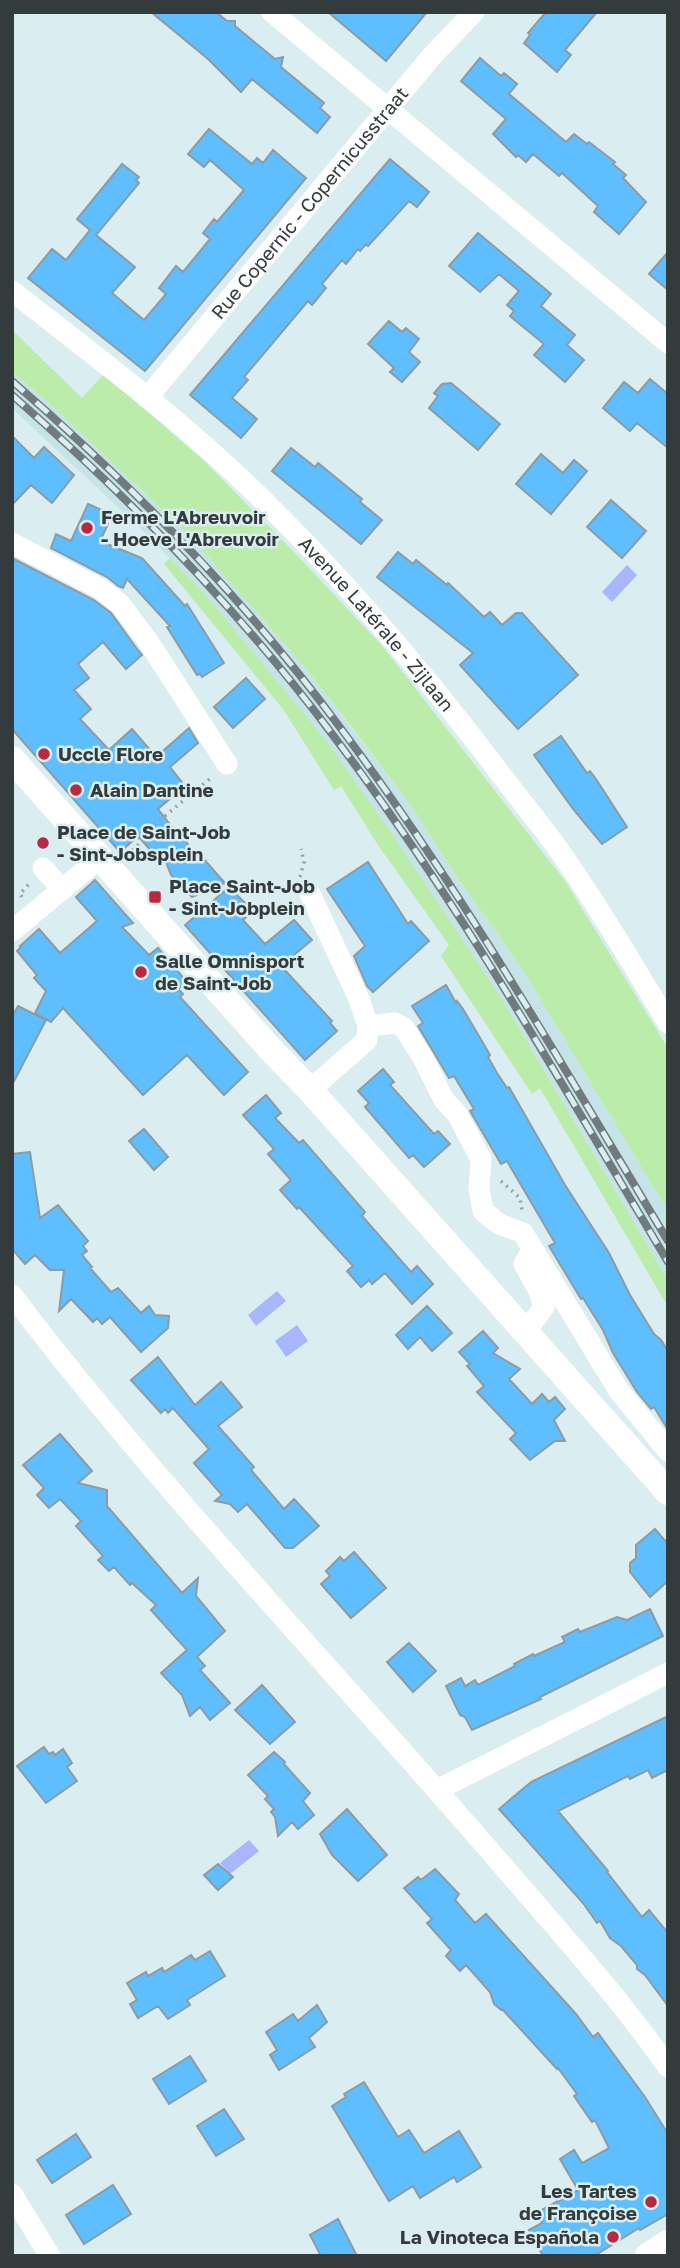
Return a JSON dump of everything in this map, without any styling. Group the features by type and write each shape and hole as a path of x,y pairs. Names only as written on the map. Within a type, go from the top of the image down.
{"main road":[{"path":"12,759 111,859 272,1052 310,1090 668,1492"},
{"path":"648,2256 668,2243"}],"street":[{"path":"272,12 668,344"},
{"name":"Rue Copernic - Copernicusstraat","path":"147,398 432,56 474,12"},
{"name":"Avenue Latérale - Zijlaan","path":"12,291 147,398 239,477 283,519 392,636 560,852 668,1023"},
{"path":"12,543 101,589 120,604 148,641 227,764"},
{"path":"12,931 62,889 111,859"},
{"path":"43,868 62,889"},
{"path":"310,894 359,999 368,1026 367,1041 310,1090"},
{"path":"368,1026 395,1023 404,1028 424,1058 444,1100 457,1114 481,1159 479,1188 483,1210 499,1224 523,1233 619,1391 668,1451"},
{"path":"526,1331 544,1307 540,1291 524,1264 528,1256"},
{"path":"12,1295 60,1358 198,1519 437,1790 636,2022 668,2067"},
{"path":"437,1790 668,1673"},
{"path":"12,2194 50,2256"}],"path":[{"path":"154,825 227,764"},
{"path":"111,859 139,844 139,838"},
{"path":"301,849 304,862 299,876 310,894"},
{"path":"481,1159 506,1187 520,1198 523,1233"}],"shaded area":[{"path":"12,371 188,534 302,664 411,805 523,970 668,1211 668,1280 500,996 388,828 204,593 135,523 12,408"}],"green space":[{"path":"12,330 82,398 104,374 203,460 384,648 565,881 668,1048 668,1211 523,970 411,805 302,664 188,534 12,371"},
{"path":"170,558 204,593 327,742 500,996 668,1280 668,1307 540,1088 532,1094 441,956 449,945 378,845 341,786 334,790 283,709 164,564"}],"water":[{"path":"627,565 637,575 612,602 602,592"},
{"path":"277,1291 286,1301 256,1326 248,1315"},
{"path":"297,1325 308,1341 286,1357 275,1341"},
{"path":"249,1840 259,1851 230,1874 220,1863"}],"building":[{"path":"151,12 216,12 227,21 235,21 235,26 275,59 283,57 281,67 324,103 320,108 330,117 317,133 252,79 241,92 208,59"},
{"path":"328,12 427,12 386,61"},
{"path":"546,12 597,12 565,50 571,55 557,72 524,43 530,35 528,33"},
{"path":"480,58 501,76 504,73 517,84 509,94 566,142 574,134 587,144 589,142 615,162 613,164 626,175 623,178 646,202 619,234 594,212 598,206 562,173 559,176 533,154 526,162 518,155 516,157 493,134 506,119 461,81"},
{"path":"209,129 252,164 257,158 263,163 273,150 306,178 145,371 28,278 52,249 66,260 90,230 77,219 122,164 139,177 136,180 139,183 96,235 135,267 112,293 144,320 166,294 159,288 176,266 183,272 210,239 203,233 214,219 217,222 244,190 210,160 204,167 188,154"},
{"path":"390,159 429,192 417,207 409,201 368,246 366,244 360,251 358,249 346,264 342,260 322,284 326,288 312,305 308,301 244,377 248,380 232,398 257,419 241,438 190,395"},
{"path":"478,233 551,294 541,306 575,335 567,345 584,360 565,382 534,355 544,344 510,316 514,311 507,305 519,291 499,274 480,292 449,266"},
{"path":"668,252 668,290 649,274"},
{"path":"389,321 402,332 406,328 419,339 409,352 420,362 402,382 390,372 394,368 368,344"},
{"path":"650,379 668,394 668,448 637,423 630,431 603,408 624,382 638,393"},
{"path":"451,383 500,424 478,450 429,408 438,396 434,393 442,384"},
{"path":"12,436 34,458 44,447 74,475 52,503 31,485 12,505"},
{"path":"291,448 315,467 318,463 362,499 360,502 382,520 361,544 272,471"},
{"path":"541,454 563,473 574,460 587,471 551,514 516,484"},
{"path":"611,500 646,531 622,558 587,527"},
{"path":"88,504 104,511 100,521 108,524 100,541 142,558 185,606 187,604 224,663 202,677 197,675 167,627 170,626 127,579 123,588 118,586 107,577 51,548 56,534 71,541"},
{"path":"398,552 413,564 416,560 447,585 448,583 484,617 490,612 502,625 516,613 522,613 578,675 518,729 460,665 473,653 377,577"},
{"path":"12,558 94,600 111,613 142,655 126,669 103,642 78,664 89,678 74,690 91,709 80,719 109,750 132,729 156,757 189,728 198,743 170,767 185,786 158,809 182,840 185,838 192,855 196,850 225,883 192,897 171,875 164,857 160,861 138,836 120,852 12,729"},
{"path":"246,678 265,699 233,728 214,707"},
{"path":"561,736 587,773 590,771 596,779 627,827 602,844 534,755"},
{"path":"368,862 408,924 411,921 429,941 373,992 367,986 354,956 365,946 327,889"},
{"path":"95,880 133,923 122,927 149,955 158,948 187,982 178,989 183,994 180,997 248,1072 224,1095 187,1055 143,1095 63,1008 51,1022 35,1013 46,991 34,978 37,975 17,951 39,929 60,953 97,921 76,897"},
{"path":"229,887 253,911 243,920 265,944 294,920 312,940 281,966 332,1021 330,1023 337,1031 305,1060 185,925"},
{"path":"446,985 456,1003 457,1001 463,1009 490,1055 488,1057 497,1073 507,1088 509,1087 565,1185 609,1253 630,1295 668,1351 668,1430 654,1407 651,1409 637,1392 613,1353 603,1330 549,1246 555,1243 507,1161 501,1164 470,1111 474,1109 454,1076 449,1078 418,1026 423,1023 412,1006"},
{"path":"18,1006 46,1020 12,1085 12,1017"},
{"path":"383,1069 394,1082 390,1085 434,1134 438,1131 450,1144 424,1167 413,1155 409,1158 365,1107 369,1103 358,1091"},
{"path":"266,1095 281,1113 275,1118 299,1143 303,1140 365,1212 362,1216 411,1272 417,1266 433,1284 412,1304 385,1273 372,1284 369,1280 361,1287 347,1271 353,1266 280,1190 291,1180 268,1154 274,1149 243,1115"},
{"path":"144,1129 168,1157 154,1170 129,1141"},
{"path":"30,1152 40,1218 58,1205 88,1241 83,1246 87,1251 82,1255 111,1292 118,1288 141,1313 149,1306 155,1315 169,1316 168,1328 141,1352 110,1317 102,1324 97,1318 93,1322 71,1299 59,1311 64,1270 50,1270 35,1255 25,1264 12,1249 12,1154"},
{"path":"427,1306 452,1333 432,1351 420,1337 408,1349 396,1335"},
{"path":"483,1331 498,1348 493,1353 520,1369 509,1379 532,1404 542,1394 549,1402 555,1397 565,1409 554,1420 565,1441 555,1441 530,1460 510,1439 516,1433 477,1392 484,1386 459,1352"},
{"path":"158,1357 195,1405 221,1382 240,1404 242,1407 218,1426 254,1467 251,1470 284,1509 294,1499 319,1526 293,1548 285,1548 247,1504 238,1512 230,1504 215,1501 222,1495 194,1463 209,1449 173,1408 168,1413 165,1409 161,1413 131,1380"},
{"path":"60,1434 92,1471 78,1483 107,1490 107,1506 182,1593 198,1578 196,1596 225,1631 197,1657 205,1666 200,1670 230,1703 210,1720 200,1707 190,1716 182,1695 161,1673 187,1650 151,1610 156,1605 132,1583 130,1585 114,1567 109,1571 98,1560 103,1556 76,1526 81,1521 60,1499 49,1508 37,1495 44,1488 23,1465"},
{"path":"655,1529 668,1544 668,1581 650,1597 630,1572 630,1563 636,1558 636,1545"},
{"path":"354,1552 386,1588 351,1618 321,1584 330,1576 326,1571 340,1557 344,1561"},
{"path":"650,1609 663,1636 540,1697 541,1699 472,1730 465,1717 460,1715 446,1686 461,1678 465,1686 475,1680 478,1685 533,1654 534,1656 565,1642 562,1637 578,1629 580,1632 617,1617 627,1620"},
{"path":"409,1643 436,1671 413,1692 387,1662"},
{"path":"262,1685 295,1722 270,1744 235,1710"},
{"path":"668,1716 668,1770 652,1778 648,1770 630,1779 628,1776 558,1811 642,1917 649,1910 668,1933 668,2006 621,1946 610,1938 600,1921 597,1923 583,1903 499,1809 531,1782"},
{"path":"44,1747 49,1754 53,1752 55,1755 63,1749 72,1763 67,1767 77,1781 46,1803 17,1766"},
{"path":"274,1752 310,1793 303,1801 314,1815 298,1829 292,1822 278,1836 275,1817 271,1812 274,1809 265,1799 268,1796 248,1775"},
{"path":"347,1809 387,1855 358,1881 332,1855 320,1834"},
{"path":"218,1864 233,1877 218,1890 204,1875"},
{"path":"435,1869 459,1894 455,1900 475,1923 486,1914 576,2014 593,2037 598,2033 645,2097 668,2134 668,2214 640,2230 639,2228 594,2256 543,2256 529,2230 542,2223 538,2212 578,2190 560,2159 574,2150 582,2163 609,2148 595,2120 592,2122 574,2096 577,2094 558,2068 502,2009 494,2004 490,1992 466,1965 460,1971 446,1956 451,1950 427,1923 432,1919 404,1888"},
{"path":"210,1951 225,1976 187,2000 190,2005 168,2019 158,2006 138,2018 130,2004 137,2000 127,1983 146,1972 148,1976 162,1968 164,1972 191,1955 195,1960"},
{"path":"317,2005 327,2022 309,2038 315,2047 279,2070 270,2055 277,2050 266,2032 293,2014 298,2021"},
{"path":"190,2056 206,2081 169,2104 153,2079"},
{"path":"364,2082 398,2137 409,2130 424,2153 459,2131 481,2167 457,2182 454,2177 420,2198 413,2186 389,2201 332,2106 346,2097 344,2094"},
{"path":"224,2109 244,2139 216,2156 197,2126"},
{"path":"76,2134 91,2157 52,2183 37,2160"},
{"path":"113,2185 131,2214 84,2244 66,2215"},
{"path":"338,2219 357,2256 321,2256 310,2235"}],"railway":[{"path":"12,381 101,462 187,546 306,682 386,791 471,917 668,1241"},
{"path":"12,395 140,514 181,556 259,643 332,734 423,861 548,1060 668,1262"}],"place":[{"name":"Ferme L'Abreuvoir - Hoeve L'Abreuvoir","path":"87,528"},
{"name":"Uccle Flore","path":"44,754"},
{"name":"Alain Dantine","path":"76,790"},
{"name":"Place de Saint-Job - Sint-Jobsplein","path":"43,843"},
{"name":"Place Saint-Job - Sint-Jobplein","path":"155,897"},
{"name":"Salle Omnisport de Saint-Job","path":"141,972"},
{"name":"Les Tartes de Françoise","path":"651,2202"},
{"name":"La Vinoteca Española","path":"613,2237"}]}
